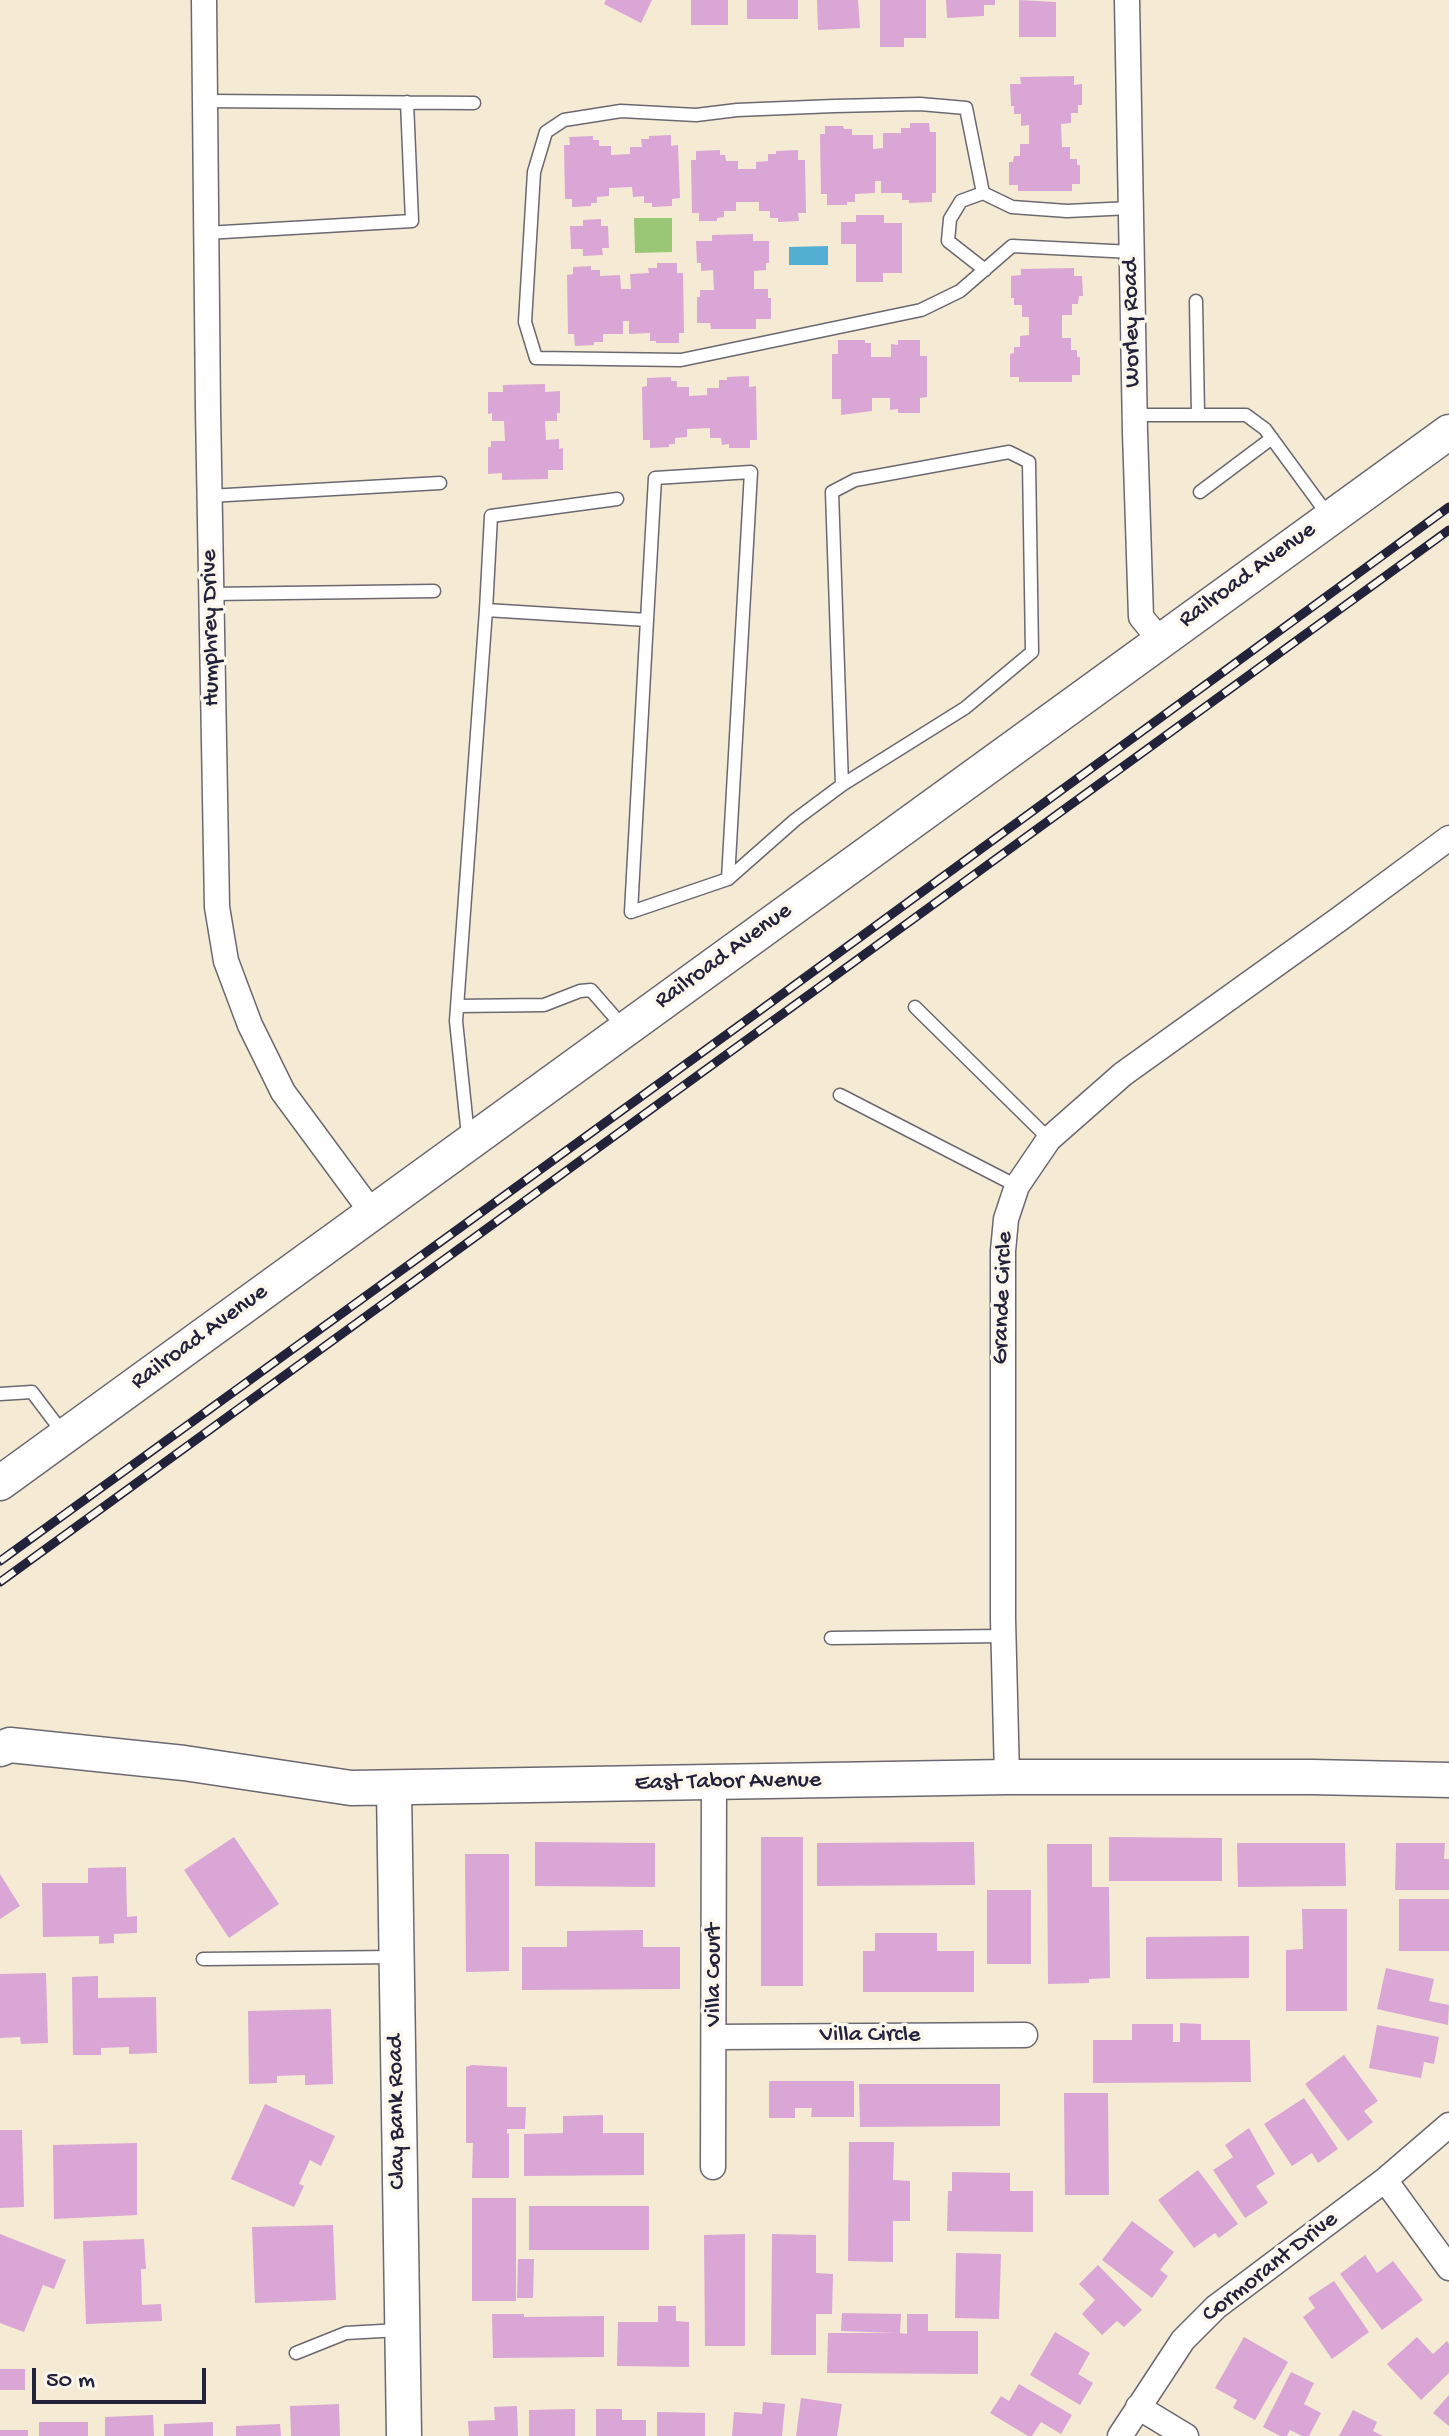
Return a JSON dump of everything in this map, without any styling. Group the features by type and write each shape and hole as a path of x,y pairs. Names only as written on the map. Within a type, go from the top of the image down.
{"main road":[{"name":"Railroad Avenue","path":"0,1483 1449,432"},
{"name":"East Tabor Avenue","path":"3,1744 184,1763 351,1788 1007,1777 1449,1780"},
{"name":"Clay Bank Road","path":"394,1789 404,2436"}],"street":[{"name":"Humphrey Drive","path":"204,0 217,907 226,961 250,1025 283,1092 373,1214"},
{"name":"Worley Road","path":"1127,0 1141,617 1160,640"},
{"name":"Grande Circle","path":"1007,1777 1003,1636 1003,1251 1006,1219 1017,1186 1049,1139 1123,1074 1449,838"},
{"name":"Villa Court","path":"713,2167 714,1784"},
{"name":"Villa Circle","path":"715,2037 1025,2035"},
{"name":"Cormorant Drive","path":"1120,2436 1183,2340 1216,2307 1385,2180 1449,2125"},
{"path":"1385,2180 1449,2268"},
{"path":"1138,2407 1186,2436"}],"lane":[{"path":"205,101 474,103"},
{"path":"206,233 412,221 407,102"},
{"path":"983,193 966,108 920,104 834,106 696,115 621,111 564,120 546,132 534,172 525,322 536,358 681,360 921,310 960,291 1012,246 1132,252"},
{"path":"985,270 948,241 950,219 961,201 983,193 1012,207 1067,211 1131,208"},
{"path":"1196,301 1198,415"},
{"path":"1135,415 1246,415 1265,429 1330,518"},
{"path":"1200,492 1272,438"},
{"path":"728,879 751,472 655,478 631,912 728,879 795,820 842,785 965,708 1032,652 1029,462 1009,452 855,480 832,492 842,785"},
{"path":"209,496 440,483"},
{"path":"469,1144 456,1021 491,516 617,499"},
{"path":"211,594 434,591"},
{"path":"486,610 647,620"},
{"path":"457,1006 544,1005 591,990 626,1029"},
{"path":"915,1007 1049,1139"},
{"path":"840,1095 1017,1186"},
{"path":"0,1394 32,1392 65,1436"},
{"path":"831,1638 1003,1636"},
{"path":"203,1959 396,1957"},
{"path":"296,2353 346,2333 402,2330"}],"green space":[{"path":"634,218 672,218 672,252 635,253"}],"water":[{"path":"828,246 828,265 789,265 789,247"}],"building":[{"path":"606,0 652,0 641,23 604,4"},
{"path":"691,0 728,0 728,25 691,25"},
{"path":"747,0 798,0 798,19 747,19"},
{"path":"817,0 858,0 860,28 818,30"},
{"path":"880,0 926,0 926,38 904,38 904,47 880,47"},
{"path":"946,0 995,0 995,5 984,5 984,16 947,18"},
{"path":"1019,0 1056,2 1056,37 1019,37"},
{"path":"1074,76 1074,85 1082,84 1082,105 1078,105 1078,113 1071,113 1071,123 1061,124 1062,147 1070,147 1070,159 1077,159 1077,165 1080,165 1080,184 1072,184 1072,191 1018,191 1018,185 1009,185 1009,162 1013,162 1014,156 1020,156 1020,144 1029,144 1029,125 1021,126 1021,114 1014,114 1010,84 1021,84 1020,77"},
{"path":"910,123 929,123 930,132 936,132 936,193 932,193 932,202 909,203 909,200 902,200 902,193 881,193 881,181 875,181 875,193 855,194 855,202 847,202 847,205 827,205 827,194 821,194 820,134 825,134 825,126 852,129 852,135 873,135 873,149 883,148 883,133 901,133 901,128 910,128"},
{"path":"671,135 671,146 678,145 680,198 672,199 672,206 652,207 652,203 644,203 644,196 633,197 632,187 609,188 609,196 597,197 597,203 591,203 591,206 572,207 572,199 565,199 564,145 570,145 569,137 593,136 593,140 599,140 599,146 611,146 611,155 630,154 630,147 642,147 641,139 649,139 649,136"},
{"path":"720,150 726,161 738,161 738,169 756,169 756,162 768,161 768,154 798,150 798,160 805,160 806,213 798,213 799,221 778,222 778,218 770,218 770,211 759,211 759,202 736,202 736,211 724,211 724,217 717,218 717,221 699,221 699,213 692,213 691,160 696,160 696,151"},
{"path":"856,215 884,215 884,223 902,223 902,273 883,273 883,282 856,282 856,244 841,244 841,222 856,222"},
{"path":"601,219 601,226 608,226 609,248 602,248 603,255 583,256 583,249 571,249 570,226 583,226 583,220"},
{"path":"753,234 753,241 769,241 769,263 766,263 766,270 754,271 754,289 768,289 771,319 756,319 756,329 711,329 710,323 697,323 700,290 714,290 713,270 701,271 701,263 697,263 696,241 712,241 712,235"},
{"path":"657,263 677,263 677,273 683,273 684,333 679,333 679,343 650,341 650,333 629,334 629,321 623,321 623,334 603,334 603,342 575,346 574,334 568,334 567,275 573,274 573,267 591,266 591,270 600,270 600,276 620,275 621,289 631,289 630,274 649,273 648,268 657,268"},
{"path":"1074,268 1074,276 1082,276 1083,296 1079,296 1078,304 1072,304 1072,315 1062,315 1062,338 1071,338 1071,350 1077,350 1080,375 1072,375 1072,382 1019,382 1019,377 1010,377 1010,354 1014,353 1014,347 1020,347 1020,336 1029,335 1029,317 1022,317 1022,305 1014,305 1011,276 1021,275 1021,269"},
{"path":"838,340 865,340 865,343 871,343 871,357 891,357 891,344 898,345 898,340 920,340 920,356 927,356 927,397 920,398 920,413 898,413 898,409 890,410 890,398 872,398 872,411 841,415 841,399 832,399 832,354 838,354"},
{"path":"749,376 749,387 756,386 757,440 750,440 750,448 722,445 721,438 710,438 710,428 687,429 687,437 675,438 675,444 669,444 669,447 650,448 650,440 643,440 642,387 647,386 647,378 671,377 671,381 677,381 677,387 689,387 689,396 707,395 707,388 719,388 719,380 727,380 727,377"},
{"path":"545,384 545,392 560,391 557,421 545,421 546,440 559,439 559,449 563,448 563,470 548,470 548,479 502,480 502,473 488,474 488,447 491,447 491,441 505,441 504,421 492,421 492,413 488,414 488,392 503,392 503,385"},
{"path":"234,1837 279,1904 229,1938 184,1870"},
{"path":"761,1837 803,1837 803,1986 761,1986"},
{"path":"1109,1837 1222,1838 1222,1881 1109,1881"},
{"path":"535,1842 655,1843 655,1887 535,1886"},
{"path":"974,1842 975,1885 817,1886 817,1843"},
{"path":"1237,1843 1345,1843 1346,1886 1238,1887"},
{"path":"1396,1843 1445,1843 1444,1859 1449,1859 1449,1890 1395,1890"},
{"path":"1047,1844 1092,1844 1092,1887 1109,1887 1110,1978 1089,1979 1089,1983 1048,1984"},
{"path":"465,1854 509,1854 509,1971 466,1972"},
{"path":"126,1867 127,1917 137,1916 137,1933 114,1934 114,1943 99,1944 99,1936 43,1937 42,1883 88,1883 88,1868"},
{"path":"0,1874 20,1906 0,1919"},
{"path":"987,1890 1031,1890 1031,1964 987,1964"},
{"path":"1399,1899 1449,1899 1449,1951 1399,1951"},
{"path":"1302,1909 1347,1909 1347,2011 1286,2011 1286,1950 1303,1949"},
{"path":"643,1930 643,1947 680,1947 680,1989 522,1990 522,1947 567,1947 567,1931"},
{"path":"875,1933 937,1933 937,1951 974,1951 974,1992 863,1992 863,1951 875,1951"},
{"path":"1249,1936 1249,1978 1146,1979 1146,1937"},
{"path":"1386,1968 1434,1979 1429,2001 1449,2005 1448,2025 1377,2009"},
{"path":"46,1973 48,2043 21,2044 20,2037 0,2038 0,1974"},
{"path":"98,1976 98,1998 156,1997 157,2053 129,2054 129,2047 101,2048 101,2055 73,2055 72,1977"},
{"path":"331,2009 333,2084 305,2085 305,2075 277,2076 277,2083 249,2084 248,2011"},
{"path":"1180,2023 1201,2024 1201,2040 1250,2040 1251,2082 1093,2083 1093,2040 1132,2040 1132,2024 1173,2024 1173,2042 1180,2042"},
{"path":"1377,2025 1439,2037 1434,2064 1424,2062 1421,2078 1369,2068"},
{"path":"1344,2055 1378,2101 1364,2111 1373,2122 1348,2141 1305,2084"},
{"path":"466,2067 507,2067 507,2107 526,2107 525,2129 507,2129 509,2178 472,2178 473,2143 466,2143"},
{"path":"769,2081 854,2081 854,2117 811,2117 812,2108 795,2108 795,2118 769,2118"},
{"path":"859,2084 1000,2084 1000,2126 860,2127"},
{"path":"1064,2093 1108,2093 1109,2195 1065,2195"},
{"path":"1304,2098 1338,2149 1318,2163 1312,2153 1292,2166 1264,2124"},
{"path":"265,2104 335,2136 321,2166 310,2160 299,2184 304,2186 294,2207 231,2179"},
{"path":"603,2115 603,2133 644,2133 644,2175 524,2176 524,2134 563,2133 563,2116"},
{"path":"1249,2128 1275,2174 1256,2186 1268,2203 1245,2218 1213,2170 1233,2157 1225,2145"},
{"path":"0,2130 22,2130 24,2207 0,2208"},
{"path":"849,2142 894,2142 893,2180 910,2181 910,2221 893,2221 893,2262 848,2261"},
{"path":"137,2143 137,2215 54,2219 53,2145"},
{"path":"1198,2170 1238,2224 1219,2238 1215,2233 1194,2248 1158,2200"},
{"path":"952,2172 1010,2173 1010,2191 1033,2191 1033,2232 947,2231"},
{"path":"472,2198 516,2198 516,2301 472,2301"},
{"path":"529,2206 649,2206 649,2250 529,2250"},
{"path":"1132,2221 1174,2252 1160,2270 1168,2276 1152,2298 1102,2260"},
{"path":"333,2225 336,2300 255,2303 252,2227"},
{"path":"0,2234 66,2260 54,2289 43,2285 24,2332 0,2323"},
{"path":"745,2234 745,2346 705,2346 704,2235"},
{"path":"772,2234 816,2235 816,2273 833,2274 832,2314 816,2314 816,2355 771,2355"},
{"path":"144,2239 146,2269 141,2269 142,2305 161,2304 162,2321 86,2324 83,2241"},
{"path":"956,2253 1001,2254 999,2319 955,2318"},
{"path":"1365,2255 1377,2273 1393,2261 1423,2300 1382,2330 1340,2274"},
{"path":"518,2259 534,2259 533,2298 517,2298"},
{"path":"1098,2265 1142,2310 1124,2327 1117,2321 1102,2335 1082,2314 1095,2300 1079,2284"},
{"path":"1334,2281 1369,2332 1332,2359 1303,2317 1315,2308 1308,2298"},
{"path":"658,2306 676,2306 676,2321 689,2322 689,2367 617,2366 618,2322 658,2322"},
{"path":"842,2313 901,2314 900,2333 907,2334 907,2314 928,2314 928,2331 978,2331 978,2374 827,2373 828,2333 895,2333 841,2331"},
{"path":"492,2314 524,2314 524,2317 604,2316 604,2357 493,2358"},
{"path":"1055,2332 1090,2353 1078,2374 1093,2383 1080,2405 1030,2375"},
{"path":"1244,2337 1288,2362 1255,2420 1233,2408 1237,2400 1215,2388"},
{"path":"1417,2337 1433,2354 1447,2341 1449,2344 1449,2373 1421,2400 1387,2364"},
{"path":"0,2369 25,2369 25,2390 0,2390"},
{"path":"1291,2372 1314,2383 1304,2404 1321,2413 1309,2436 1290,2430 1287,2436 1280,2436 1263,2427"},
{"path":"1019,2384 1072,2415 1061,2434 1041,2422 1032,2436 1028,2436 990,2413 1001,2396 1009,2401"},
{"path":"1449,2395 1449,2426 1433,2413"},
{"path":"801,2398 842,2404 837,2436 796,2436"},
{"path":"763,2402 785,2404 782,2436 732,2436 734,2412 762,2414"},
{"path":"339,2404 340,2436 291,2436 290,2406"},
{"path":"517,2406 518,2436 469,2436 468,2421 495,2420 494,2407"},
{"path":"575,2409 575,2436 529,2436 529,2410"},
{"path":"596,2409 622,2409 622,2420 646,2420 646,2436 596,2436"},
{"path":"1353,2410 1377,2422 1373,2431 1383,2436 1339,2436"},
{"path":"657,2412 705,2413 705,2436 657,2436"},
{"path":"153,2415 154,2436 105,2436 105,2417"},
{"path":"39,2422 88,2422 88,2436 39,2436"},
{"path":"213,2422 213,2436 164,2436 164,2424"},
{"path":"280,2424 281,2436 236,2436 236,2426"},
{"path":"0,2430 28,2430 28,2436 0,2436"}],"railway":[{"path":"0,1561 1449,507"},
{"path":"0,1582 1449,530"}]}
